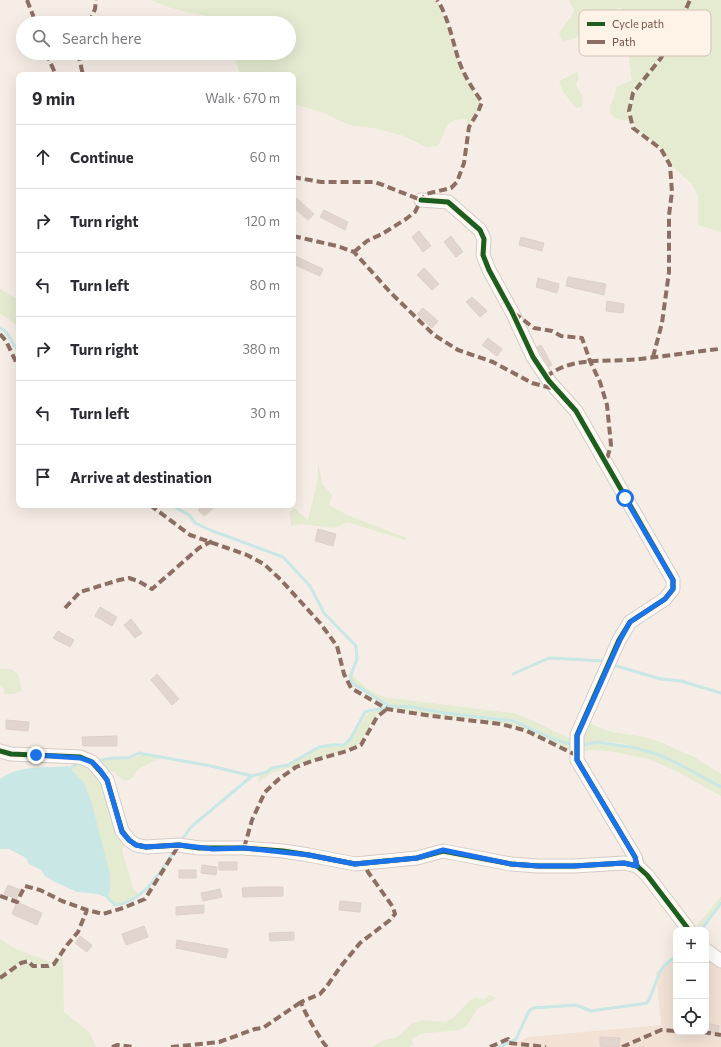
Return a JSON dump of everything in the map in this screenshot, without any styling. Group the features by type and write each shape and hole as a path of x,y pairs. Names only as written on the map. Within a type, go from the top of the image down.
{"street":[{"path":"421,200 448,202 480,230 484,239 483,255 489,270 512,312 533,357 549,381 576,411 673,580 673,589 665,599 630,622 620,640 577,736 577,760 635,857 637,866"},
{"path":"0,751 11,754 80,758 92,762 107,780 122,832 136,845 146,847 179,845 213,849 244,848 309,855 355,864 417,858 443,850 511,864 538,866 574,866 624,863 637,866 647,875 686,927"},
{"path":"709,952 721,961"}],"shaded area":[{"path":"709,948 721,955 721,1047 510,1047 528,1037 661,1025 656,973 673,956 673,1035 709,1035"}],"green space":[{"path":"152,0 435,0 439,4 461,67 480,103 468,126 466,119 455,120 447,125 438,146 427,147 401,135 374,128 354,126 325,113 296,105 296,72 240,72 235,60 296,60 296,16 206,16 178,10"},
{"path":"569,0 689,0 684,10 621,10 620,7 616,10 579,10 579,36 574,39 563,41 559,34 574,10"},
{"path":"691,0 721,0 721,232 698,225 698,196 692,184 671,165 662,148 635,128 630,112 635,92 663,56 711,56 711,10 686,10"},
{"path":"629,56 661,56 632,92 628,110 630,121 616,119 610,113 610,109 616,87 632,80"},
{"path":"577,72 579,78 576,85 583,98 582,107 576,108 563,92 559,81"},
{"path":"0,289 16,298 16,325 0,314"},
{"path":"318,459 322,483 332,495 329,505 347,515 407,538 405,540 347,522 334,528 301,524 291,526 290,512 294,508 308,520 318,478"},
{"path":"0,669 11,669 18,674 22,691 12,694 4,694 4,689 0,685"},
{"path":"352,674 366,688 384,697 512,713 574,740 574,744 557,739 514,719 445,712 412,706 390,705 354,683 351,678"},
{"path":"400,707 514,722 575,748 574,752 527,730 500,723 431,715 388,708"},
{"path":"595,709 590,723 612,732 644,737 660,742 694,757 721,774 721,786 678,763 648,750 616,742 595,741 581,745 578,735"},
{"path":"382,710 375,717 359,744 274,772 262,779 258,784 259,775 266,774 272,770 292,764 313,751 323,747 340,747 347,745 368,713"},
{"path":"598,743 634,749 655,755 680,766 721,788 721,796 680,773 649,759 595,750 584,751 583,754 583,759 649,866 691,924 696,927 690,927 644,867 580,760 580,749"},
{"path":"142,755 162,758 139,769 134,776 128,780 122,780 115,771 105,772 98,763 111,759 127,760"},
{"path":"81,763 99,770 128,843 122,850 133,888 139,896 123,903 116,904 108,897 110,889 70,769"},
{"path":"721,896 721,900 701,927 696,927"},
{"path":"0,939 16,949 53,963 40,964 28,960 21,962 0,977"},
{"path":"63,954 64,1012 90,1033 96,1047 0,1047 0,980 26,963 41,968 55,966"},
{"path":"490,995 496,998 478,1008 466,1027 459,1030 420,1034 411,1040 414,1044 409,1047 372,1047 384,1040 394,1038 401,1034 411,1024 424,1020 445,1022 453,1018 469,1001 475,998 485,999"}],"water":[{"path":"68,766 84,783 91,801 110,874 110,889 108,898 98,894 77,892 45,876 41,870 29,864 26,858 9,849 0,849 0,779 8,774 25,769"}],"building":[{"path":"296,198 314,214 308,220 296,210"},
{"path":"324,210 348,222 345,230 320,217"},
{"path":"419,231 431,246 423,252 412,237"},
{"path":"451,236 463,252 456,257 444,242"},
{"path":"521,237 544,243 542,251 519,245"},
{"path":"296,256 323,269 320,276 296,265"},
{"path":"424,268 439,284 432,290 417,275"},
{"path":"568,277 606,284 604,295 566,286"},
{"path":"538,278 559,284 557,293 536,287"},
{"path":"472,297 487,311 480,317 466,302"},
{"path":"607,301 624,304 623,313 606,311"},
{"path":"423,308 438,321 432,328 417,314"},
{"path":"488,338 502,349 497,356 482,345"},
{"path":"541,345 552,365 549,367 537,347"},
{"path":"200,508 213,508 204,516 198,510"},
{"path":"318,529 336,534 333,546 315,541"},
{"path":"100,607 117,617 112,626 95,616"},
{"path":"131,619 142,633 135,638 124,625"},
{"path":"58,631 74,640 70,647 53,638"},
{"path":"157,674 179,699 172,705 151,680"},
{"path":"6,720 29,722 28,731 6,729"},
{"path":"117,736 117,746 83,746 82,737"},
{"path":"219,862 237,862 237,870 219,870"},
{"path":"202,865 217,867 216,875 201,873"},
{"path":"179,870 196,870 196,878 179,878"},
{"path":"8,885 21,890 17,899 4,894"},
{"path":"283,887 283,896 243,897 242,888"},
{"path":"220,889 222,897 203,901 201,893"},
{"path":"340,901 361,903 360,912 339,910"},
{"path":"17,902 42,913 37,925 12,914"},
{"path":"204,905 204,913 176,915 176,907"},
{"path":"144,926 148,937 126,945 122,934"},
{"path":"294,932 294,940 270,941 269,933"},
{"path":"80,936 92,945 87,952 75,943"},
{"path":"177,940 228,949 226,958 176,948"},
{"path":"709,1024 719,1026 718,1034 709,1032"},
{"path":"600,1037 620,1038 619,1047 600,1046"}],"waterway":[{"path":"0,328 6,332 16,347"},
{"path":"176,508 189,515 195,523 210,530 283,557 310,586 324,613 356,646 357,659 350,677 352,683 389,706 412,707 445,713 514,721 556,740 573,745"},
{"path":"513,674 549,658 605,661"},
{"path":"613,665 661,679 681,681 721,693"},
{"path":"97,761 112,758 128,758 139,753 211,766 252,776 267,772 272,768 288,765 319,747 344,745 351,738 365,712 389,706"},
{"path":"580,746 598,742 636,748 673,761 721,787"},
{"path":"69,769 80,762"},
{"path":"181,841 191,827 252,776"},
{"path":"108,898 115,905 126,903 135,898 158,876 176,849"},
{"path":"703,927 721,903"},
{"path":"499,1047 516,1039 529,1011 533,1008 576,1005 591,1011 647,1003 661,970 673,958"}],"marked path":[{"path":"27,0 33,16"},
{"path":"92,16 95,9 96,0"},
{"path":"354,252 367,241 382,234 415,212 426,194 451,188 457,182 464,163 469,127 482,102 462,70 447,20 437,0"},
{"path":"686,10 690,0"},
{"path":"653,357 662,323 669,272 669,215 672,192 670,165 661,149 633,128 629,111 633,93 662,56"},
{"path":"49,60 55,72"},
{"path":"80,60 82,72"},
{"path":"296,178 321,182 375,182 421,200"},
{"path":"296,237 337,246 354,252 390,292 434,335 458,350 493,362 532,383 555,389"},
{"path":"514,313 534,328 552,331 561,336 582,338 590,361 600,382 607,405 611,445 606,462"},
{"path":"0,334 6,341 16,362"},
{"path":"546,377 556,370 568,365 591,361 640,359 721,349"},
{"path":"154,508 190,535 247,555 264,564 281,580 320,623 337,646 344,674 351,688 387,709 501,724 527,731 576,755"},
{"path":"65,608 80,592 119,580 129,578 152,589 199,548 212,541"},
{"path":"244,848 252,820 265,792 279,779 296,767 361,745 377,717 387,709"},
{"path":"0,896 17,902 25,886 40,890 62,901 87,910 103,914 145,899 179,845"},
{"path":"327,1047 304,1010 301,1002 320,994 360,943 390,920 395,914 393,907 368,872 364,863"},
{"path":"0,978 21,963 28,961 33,966 48,966 54,964 78,932 87,910"},
{"path":"171,1047 219,1042 255,1029 263,1028 301,1002"},
{"path":"622,1047 661,1030 673,1031"},
{"path":"709,1033 721,1035"},
{"path":"490,1047 508,1039 509,1043 546,1047"},
{"path":"112,1047 117,1045 134,1047"}],"cycle path":[{"path":"421,200 448,202 480,230 484,239 483,255 489,270 512,312 533,357 549,381 576,411 673,580 673,589 665,599 630,622 619,640 577,735 577,760 635,857 637,866"},
{"path":"0,751 11,754 80,757 92,762 107,780 122,831 129,840 136,845 146,847 179,845 199,848 244,848 283,851 355,864 417,858 443,851 511,864 538,866 574,866 624,863 637,866 647,875 687,927"}],"route":[{"path":"36,755 80,758 92,762 107,780 122,832 136,845 146,847 186,845 213,849 244,848 283,851 355,864 417,858 443,850 511,864 574,866 624,863 637,866 635,857 577,760 576,748 577,736 620,640 630,622 665,599 673,589 673,580 625,498"}]}
